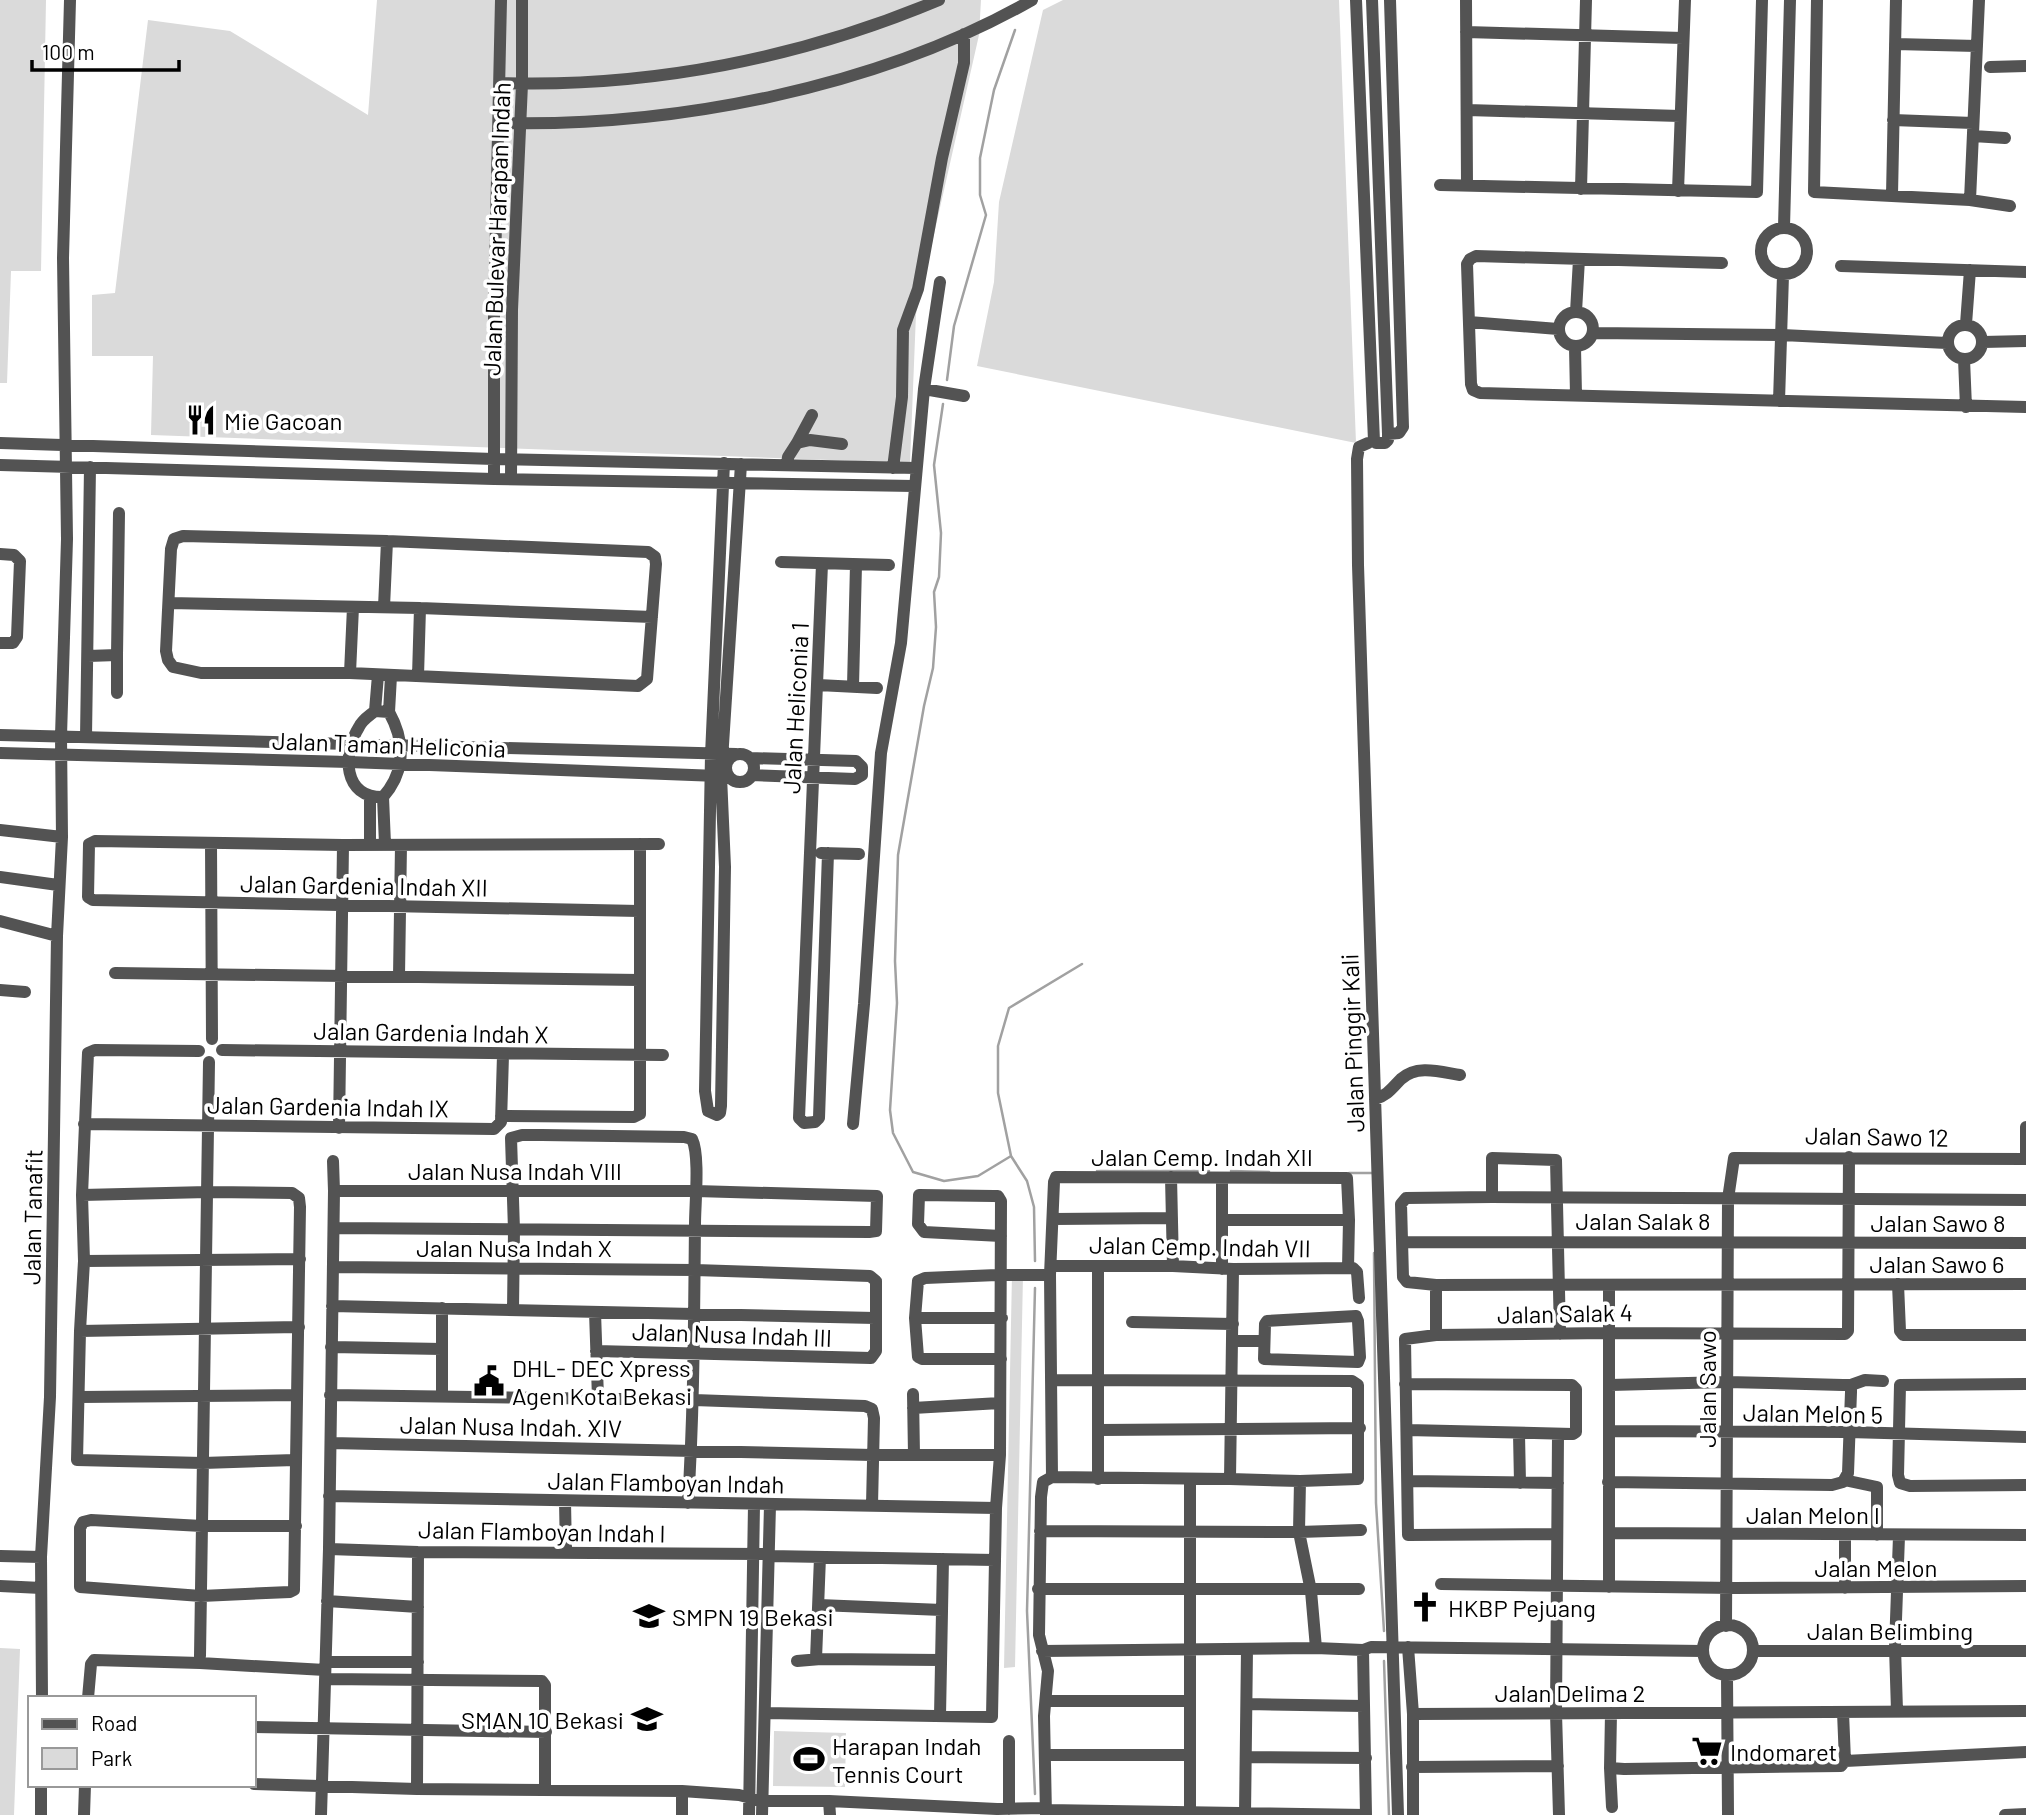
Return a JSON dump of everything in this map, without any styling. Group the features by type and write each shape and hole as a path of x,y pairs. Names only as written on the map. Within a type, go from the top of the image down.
{"street":[{"name":"Jalan Tanafit","path":"42,1696 41,1557 50,1397 58,885 62,837 61,736 67,539 64,258 70,0"},
{"name":"Jalan Bulevar Harapan Indah","path":"494,479 494,313 501,0"},
{"name":"Jalan Bulevar Harapan Indah","path":"511,479 512,310 522,84 522,0"},
{"path":"500,83 620,79 697,70 782,54 874,26 937,0"},
{"path":"1356,0 1374,442 1386,442 1388,434 1372,0"},
{"path":"1388,434 1399,433 1403,427 1390,0"},
{"path":"1466,0 1467,186"},
{"path":"1581,188 1586,0"},
{"path":"1678,191 1685,0"},
{"path":"1440,185 1757,192 1762,0"},
{"path":"1784,227 1790,0"},
{"path":"1817,0 1814,192 1970,200 2010,206"},
{"path":"1892,195 1896,0"},
{"path":"1970,200 1979,0"},
{"path":"499,123 597,121 702,110 786,93 883,66 964,34 1031,1"},
{"path":"1466,32 1683,38"},
{"path":"893,468 902,397 903,330 918,289 942,158 964,63 964,34"},
{"path":"1895,44 1977,46"},
{"path":"1990,67 2026,66"},
{"path":"1467,110 1680,116"},
{"path":"1893,120 1973,129 2005,138"},
{"path":"1784,227 1796,230 1805,239 1808,251 1804,263 1796,271 1783,275 1771,271 1763,262 1760,251 1763,239 1772,230 1784,227"},
{"path":"1722,262 1476,256 1470,259 1467,264 1474,390 1480,393 2026,407"},
{"path":"1576,312 1579,258"},
{"path":"1842,267 2026,272"},
{"path":"1966,324 1970,270"},
{"path":"1779,401 1783,275"},
{"path":"853,1124 881,753 904,618 924,389 940,282"},
{"path":"1576,312 1585,314 1592,321 1594,332 1584,345 1575,347 1567,345 1560,338 1558,329 1567,314 1576,312"},
{"path":"1469,322 1558,329"},
{"path":"1966,324 1975,326 1981,333 1983,342 1980,351 1973,357 1964,359 1956,357 1947,343 1949,334 1956,326 1966,324"},
{"path":"1594,332 1782,335 1947,343"},
{"path":"1983,342 2026,341"},
{"path":"1575,347 1576,395"},
{"path":"1964,359 1966,407"},
{"path":"924,389 964,396"},
{"path":"787,464 788,457 813,415"},
{"path":"797,443 810,440 842,444"},
{"path":"0,443 494,459 916,468"},
{"name":"Jalan Pinggir Kali","path":"1368,443 1359,447 1357,459 1362,751 1375,1099 1378,1648"},
{"path":"720,776 726,771 727,761 723,755 724,463"},
{"path":"720,776 724,867 722,1106 717,1115 708,1111 705,1091 720,776 741,464"},
{"path":"0,465 494,479 914,486"},
{"path":"86,737 90,467"},
{"path":"117,693 119,513"},
{"path":"174,538 387,541 648,552 656,561 647,679 638,686 350,673 201,673 173,667 168,660 166,650 170,549 174,538"},
{"path":"384,607 387,541"},
{"path":"0,554 17,556 20,567 17,637 13,643 0,643"},
{"path":"781,562 889,565"},
{"name":"Jalan Heliconia 1","path":"822,564 799,1118 804,1123 815,1122 819,1118 828,853"},
{"path":"853,686 856,565"},
{"path":"169,603 420,608 652,617"},
{"path":"350,673 354,607"},
{"path":"418,676 420,608"},
{"path":"88,656 117,654"},
{"path":"378,675 374,711 358,728 351,743 349,762 356,788 370,797 383,797"},
{"path":"385,845 383,797 400,765 402,745 389,712 391,676"},
{"path":"818,685 877,688"},
{"path":"374,711 389,712"},
{"name":"Jalan Taman Heliconia","path":"0,735 741,754 750,758 856,761 863,771 862,775 855,779 813,777"},
{"name":"Jalan Taman Heliconia","path":"0,753 349,762 720,776 740,782 752,775"},
{"path":"750,758 754,766 752,775 813,777"},
{"path":"783,775 784,759"},
{"path":"370,797 370,845"},
{"path":"0,831 62,837"},
{"name":"Jalan Gardenia Indah XII","path":"211,843 93,841 89,848 88,899 342,907 639,911"},
{"path":"212,1039 211,843 659,845"},
{"path":"339,1128 343,845"},
{"path":"399,976 401,845"},
{"path":"503,1055 501,1116 638,1116 640,1113 640,845"},
{"path":"811,853 859,854"},
{"path":"0,877 58,885"},
{"path":"0,921 57,936"},
{"path":"115,973 640,980"},
{"path":"0,990 24,992"},
{"path":"212,1039 219,1043 222,1050 217,1060 209,1062 202,1058 199,1051 204,1041 212,1039"},
{"name":"Jalan Gardenia Indah X","path":"222,1050 663,1055"},
{"path":"199,1051 90,1051 84,1124 84,1261 79,1331 77,1460 203,1463 295,1460"},
{"path":"200,1656 209,1062"},
{"path":"1375,1099 1389,1094 1406,1076 1414,1072 1423,1070 1460,1075"},
{"name":"Jalan Gardenia Indah IX","path":"84,1124 494,1129 500,1126 501,1116"},
{"path":"2023,1157 2026,1127"},
{"path":"513,1310 511,1138 522,1135 688,1137 695,1144 694,1400 688,1503"},
{"name":"Jalan Sawo 12","path":"1738,1156 2023,1157"},
{"name":"Jalan Sawo","path":"1726,1626 1728,1199 1732,1163 1738,1156"},
{"path":"1492,1197 1491,1160 1494,1157 1556,1160 1559,1199 1560,1334"},
{"path":"1848,1284 1849,1157"},
{"path":"321,1815 332,1496 330,1395 334,1267 333,1161"},
{"name":"Jalan Cemp. Indah XII","path":"1052,1477 1046,1272 1056,1177 1346,1178 1348,1268"},
{"path":"1171,1177 1173,1266"},
{"path":"1222,1178 1222,1220 1233,1324 1230,1479"},
{"name":"Jalan Nusa Indah VIII","path":"334,1191 695,1191 877,1196 877,1228 874,1232 695,1231"},
{"path":"82,1195 292,1193 299,1198 300,1259 295,1460 296,1526 294,1590 201,1596 83,1589 78,1585 80,1528 83,1522 91,1520 202,1526 296,1526"},
{"path":"765,1713 992,1717 996,1508 1000,1455 1003,1275 1001,1201 999,1196 919,1195 918,1224 924,1232 1001,1236"},
{"path":"1403,1242 1401,1204 1406,1198 2026,1200"},
{"path":"1053,1219 1172,1219"},
{"path":"1222,1220 1349,1220"},
{"path":"334,1228 695,1231"},
{"name":"Jalan Salak 8","path":"1403,1242 1849,1242"},
{"name":"Jalan Sawo 6","path":"1403,1242 1404,1280 1436,1285 2026,1284"},
{"name":"Jalan Sawo 8","path":"1849,1242 2026,1243"},
{"path":"84,1261 300,1259"},
{"path":"1098,1266 1098,1479"},
{"name":"Jalan Cemp. Indah VII","path":"915,1318 918,1281 925,1278 1003,1275 1098,1266 1348,1268"},
{"name":"Jalan Nusa Indah X","path":"334,1267 695,1270 870,1276 876,1281 875,1318"},
{"path":"1348,1268 1357,1272 1359,1298"},
{"name":"Jalan Salak 4","path":"1405,1384 1404,1340 1407,1337 1611,1333 1845,1334 1848,1331 1848,1284"},
{"path":"1898,1284 1900,1331 1903,1335 2026,1335"},
{"path":"1436,1285 1436,1335"},
{"path":"1609,1285 1609,1587"},
{"path":"332,1306 875,1318"},
{"path":"442,1308 442,1396"},
{"path":"595,1312 598,1398"},
{"path":"1356,1316 1360,1357 1358,1362 1354,1363 1265,1359 1264,1341 1267,1321 1356,1316"},
{"name":"Jalan Nusa Indah III","path":"596,1351 866,1359 874,1356 876,1351 875,1318"},
{"path":"1001,1359 922,1359 917,1355 915,1318 1002,1318"},
{"path":"1132,1322 1233,1324"},
{"path":"79,1331 299,1327"},
{"path":"1232,1341 1264,1341"},
{"path":"331,1348 442,1349"},
{"path":"1045,1811 1048,1671 1039,1635 1038,1589 1043,1482 1052,1477 1358,1479 1360,1428 1358,1387 1355,1382 1051,1380"},
{"path":"1610,1385 1727,1381 1851,1385 1864,1380 1883,1381"},
{"path":"1407,1430 1574,1434 1574,1386 1405,1384 1408,1535 1557,1534"},
{"path":"2026,1384 1901,1384 1898,1388 1900,1483 2026,1485"},
{"path":"1844,1480 1848,1473 1851,1385"},
{"path":"913,1394 914,1455"},
{"path":"79,1397 297,1395"},
{"path":"330,1395 598,1398 866,1406 873,1412 872,1505"},
{"path":"913,1408 1000,1403"},
{"path":"1099,1430 1360,1428"},
{"name":"Jalan Melon 5","path":"1610,1432 1849,1432 2026,1437"},
{"path":"1519,1434 1520,1483"},
{"path":"1558,1435 1556,1713 1559,1815"},
{"name":"Jalan Nusa Indah. XIV","path":"331,1443 873,1455 1000,1455"},
{"path":"1190,1480 1190,1814"},
{"path":"1300,1480 1300,1532 1311,1591 1316,1648"},
{"path":"1608,1482 1832,1485 1844,1480 1877,1487 1878,1535"},
{"path":"1408,1481 1559,1483"},
{"name":"Jalan Flamboyan Indah","path":"332,1496 996,1508"},
{"path":"565,1501 566,1553"},
{"path":"754,1505 757,1804"},
{"path":"749,1815 757,1804 765,1713 770,1505"},
{"path":"1040,1531 1361,1530"},
{"name":"Jalan Melon I","path":"1609,1533 2026,1535"},
{"path":"1844,1588 1845,1535"},
{"path":"1897,1712 1895,1651 1899,1536"},
{"name":"Jalan Flamboyan Indah I","path":"329,1549 995,1560"},
{"path":"416,1789 418,1552"},
{"path":"0,1556 41,1557"},
{"path":"816,1659 820,1557"},
{"path":"940,1716 943,1559"},
{"name":"Jalan Melon","path":"1441,1584 1727,1588 2026,1586"},
{"path":"0,1586 41,1588"},
{"path":"1038,1589 1359,1589"},
{"path":"327,1601 418,1607"},
{"path":"819,1605 942,1610"},
{"path":"1726,1626 1742,1630 1748,1636 1754,1651 1743,1670 1727,1676 1713,1670 1703,1651 1710,1634 1726,1626"},
{"path":"1408,1647 1413,1714 1413,1815"},
{"path":"1042,1651 1408,1647 1703,1651"},
{"path":"256,1784 416,1789 682,1791 757,1804 830,1801 1045,1811 1366,1815 1364,1706 1378,1648"},
{"path":"1378,1648 1398,1815"},
{"path":"1245,1815 1247,1649"},
{"name":"Jalan Belimbing","path":"1754,1651 2026,1651"},
{"path":"88,1696 91,1664 94,1660 325,1670 418,1679 542,1681 545,1685 545,1790"},
{"path":"797,1661 941,1660"},
{"path":"325,1670 418,1662"},
{"path":"1727,1676 1728,1815"},
{"path":"1046,1701 1190,1701"},
{"path":"1247,1704 1364,1706"},
{"name":"Jalan Delima 2","path":"1413,1714 2026,1710"},
{"path":"1610,1768 1841,1766 1844,1761 1843,1712"},
{"path":"1611,1713 1612,1807"},
{"path":"256,1727 546,1732"},
{"path":"1009,1741 1015,1808"},
{"path":"1844,1761 2026,1752"},
{"path":"1046,1755 1190,1755"},
{"path":"1247,1757 1366,1758"},
{"path":"1412,1767 1558,1766"},
{"path":"41,1787 41,1815"},
{"path":"84,1815 85,1787"},
{"path":"682,1791 682,1815"},
{"path":"830,1801 830,1815"},
{"path":"2005,1815 2026,1814"}],"green space":[{"path":"0,0 46,0 41,271 11,271 7,383 0,383"},
{"path":"377,0 981,0 979,35 916,314 910,463 151,435 153,356 92,356 92,295 115,293 148,20 230,31 368,115"},
{"path":"1063,0 1339,0 1356,443 977,366 994,282 999,202 1043,10"},
{"path":"1012,1274 1023,1275 1015,1667 1004,1668"},
{"path":"0,1648 20,1649 14,1815 0,1815"},
{"name":"Harapan Indah Tennis Court","path":"774,1731 846,1733 845,1787 773,1786"}],"waterway":[{"path":"947,380 954,326 986,215 980,195 980,158 994,90 1015,30"},
{"path":"943,404 934,465 941,533 939,577 934,592 936,627 933,668 898,855 895,961 897,1003 890,1110 893,1133 913,1172 944,1181 978,1176 1011,1156"},
{"path":"1035,1261 1034,1207 1027,1181 1011,1156 998,1093 998,1046 1009,1008 1082,964"},
{"path":"1097,1171 1209,1171"},
{"path":"1231,1171 1269,1172"},
{"path":"1349,1173 1374,1173"},
{"path":"1374,1253 1376,1503 1384,1631"},
{"path":"1035,1288 1027,1611 1035,1794"},
{"path":"1384,1661 1389,1815"}],"place":[{"name":"Mie Gacoan","path":"201,420"},
{"name":"DHL- DEC Xpress Agen Kota Bekasi","path":"489,1381"},
{"name":"HKBP Pejuang","path":"1425,1607"},
{"name":"SMPN 19 Bekasi","path":"649,1616"},
{"name":"SMAN 10 Bekasi","path":"647,1719"},
{"name":"Indomaret","path":"1707,1751"},
{"name":"Harapan Indah Tennis Court","path":"809,1759"}]}
